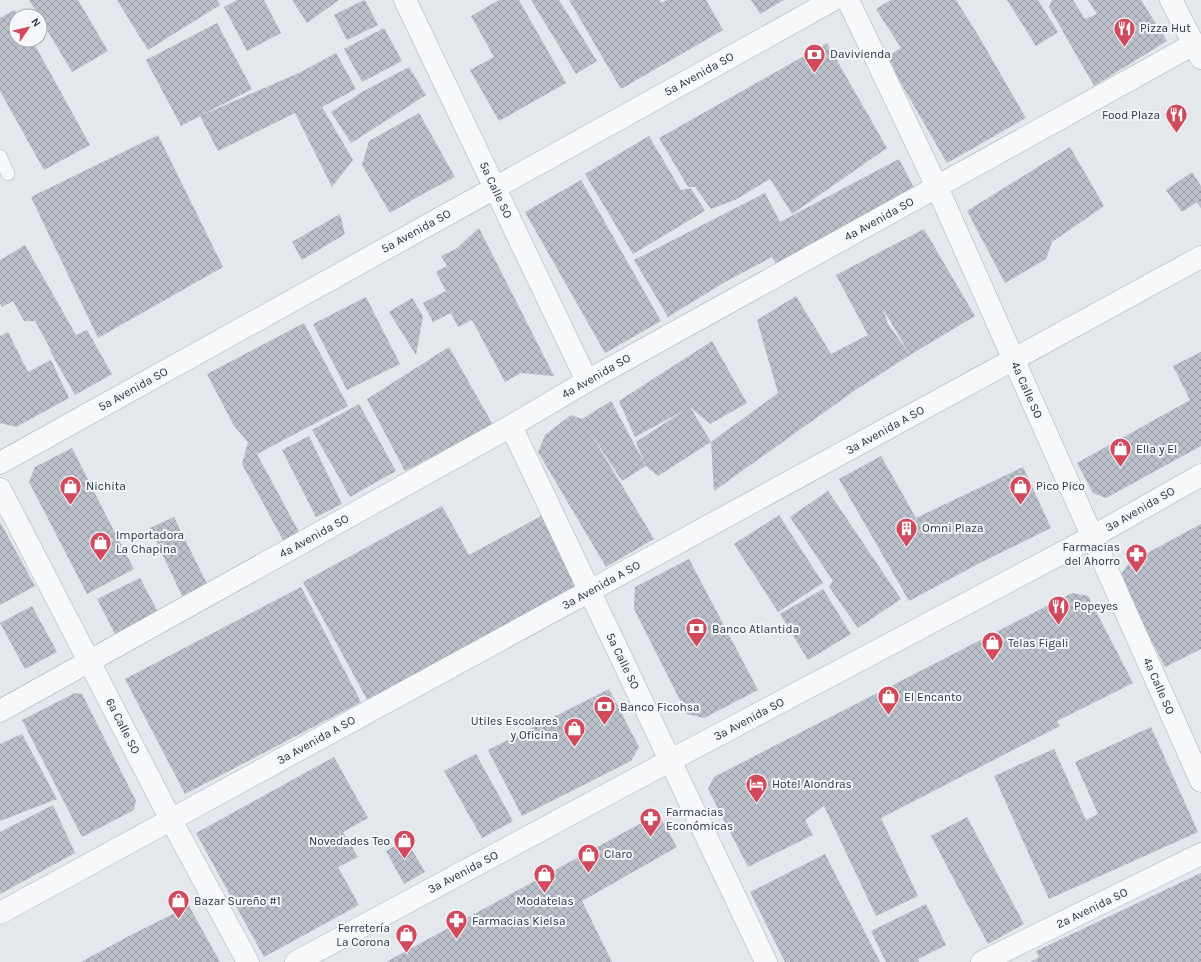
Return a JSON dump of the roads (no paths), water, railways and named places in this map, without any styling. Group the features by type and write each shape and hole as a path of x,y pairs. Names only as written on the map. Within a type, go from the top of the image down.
{"street":[{"name":"5a Calle SO","path":"405,0 586,381"},
{"name":"5a Avenida SO","path":"0,463 832,0"},
{"name":"4a Calle SO","path":"848,0 937,187 1201,781"},
{"path":"1170,0 1197,51"},
{"name":"4a Avenida SO","path":"0,711 511,426 586,381 937,187 1197,51"},
{"name":"3a Avenida A SO","path":"0,913 1201,257"},
{"name":"5a Calle SO","path":"511,426 766,962"},
{"name":"3a Avenida SO","path":"296,962 1092,536 1201,475"},
{"name":"6a Calle SO","path":"0,489 171,820 248,962"},
{"name":"2a Avenida SO","path":"982,962 1201,854"}],"lane":[{"path":"0,156 8,174"}],"place":[{"name":"Pizza Hut","path":"1124,48"},
{"name":"Davivienda","path":"814,74"},
{"name":"Food Plaza","path":"1176,134"},
{"name":"Ella y El","path":"1120,468"},
{"name":"Nichita","path":"71,506"},
{"name":"Pico Pico","path":"1021,506"},
{"name":"Omni Plaza","path":"906,548"},
{"name":"Importadora La Chapina","path":"100,562"},
{"name":"Farmacias del Ahorro","path":"1136,574"},
{"name":"Popeyes","path":"1059,626"},
{"name":"Banco Atlantida","path":"696,648"},
{"name":"Telas Figali","path":"993,662"},
{"name":"El Encanto","path":"889,716"},
{"name":"Banco Ficohsa","path":"605,726"},
{"name":"Utiles Escolares y Oficina","path":"574,748"},
{"name":"Hotel Alondras","path":"757,804"},
{"name":"Farmacias Económicas","path":"651,838"},
{"name":"Novedades Teo","path":"405,860"},
{"name":"Claro","path":"588,874"},
{"name":"Modatelas","path":"545,894"},
{"name":"Bazar Sureño #1","path":"179,920"},
{"name":"Farmacias Kielsa","path":"457,940"},
{"name":"Ferretería La Corona","path":"406,954"}]}
